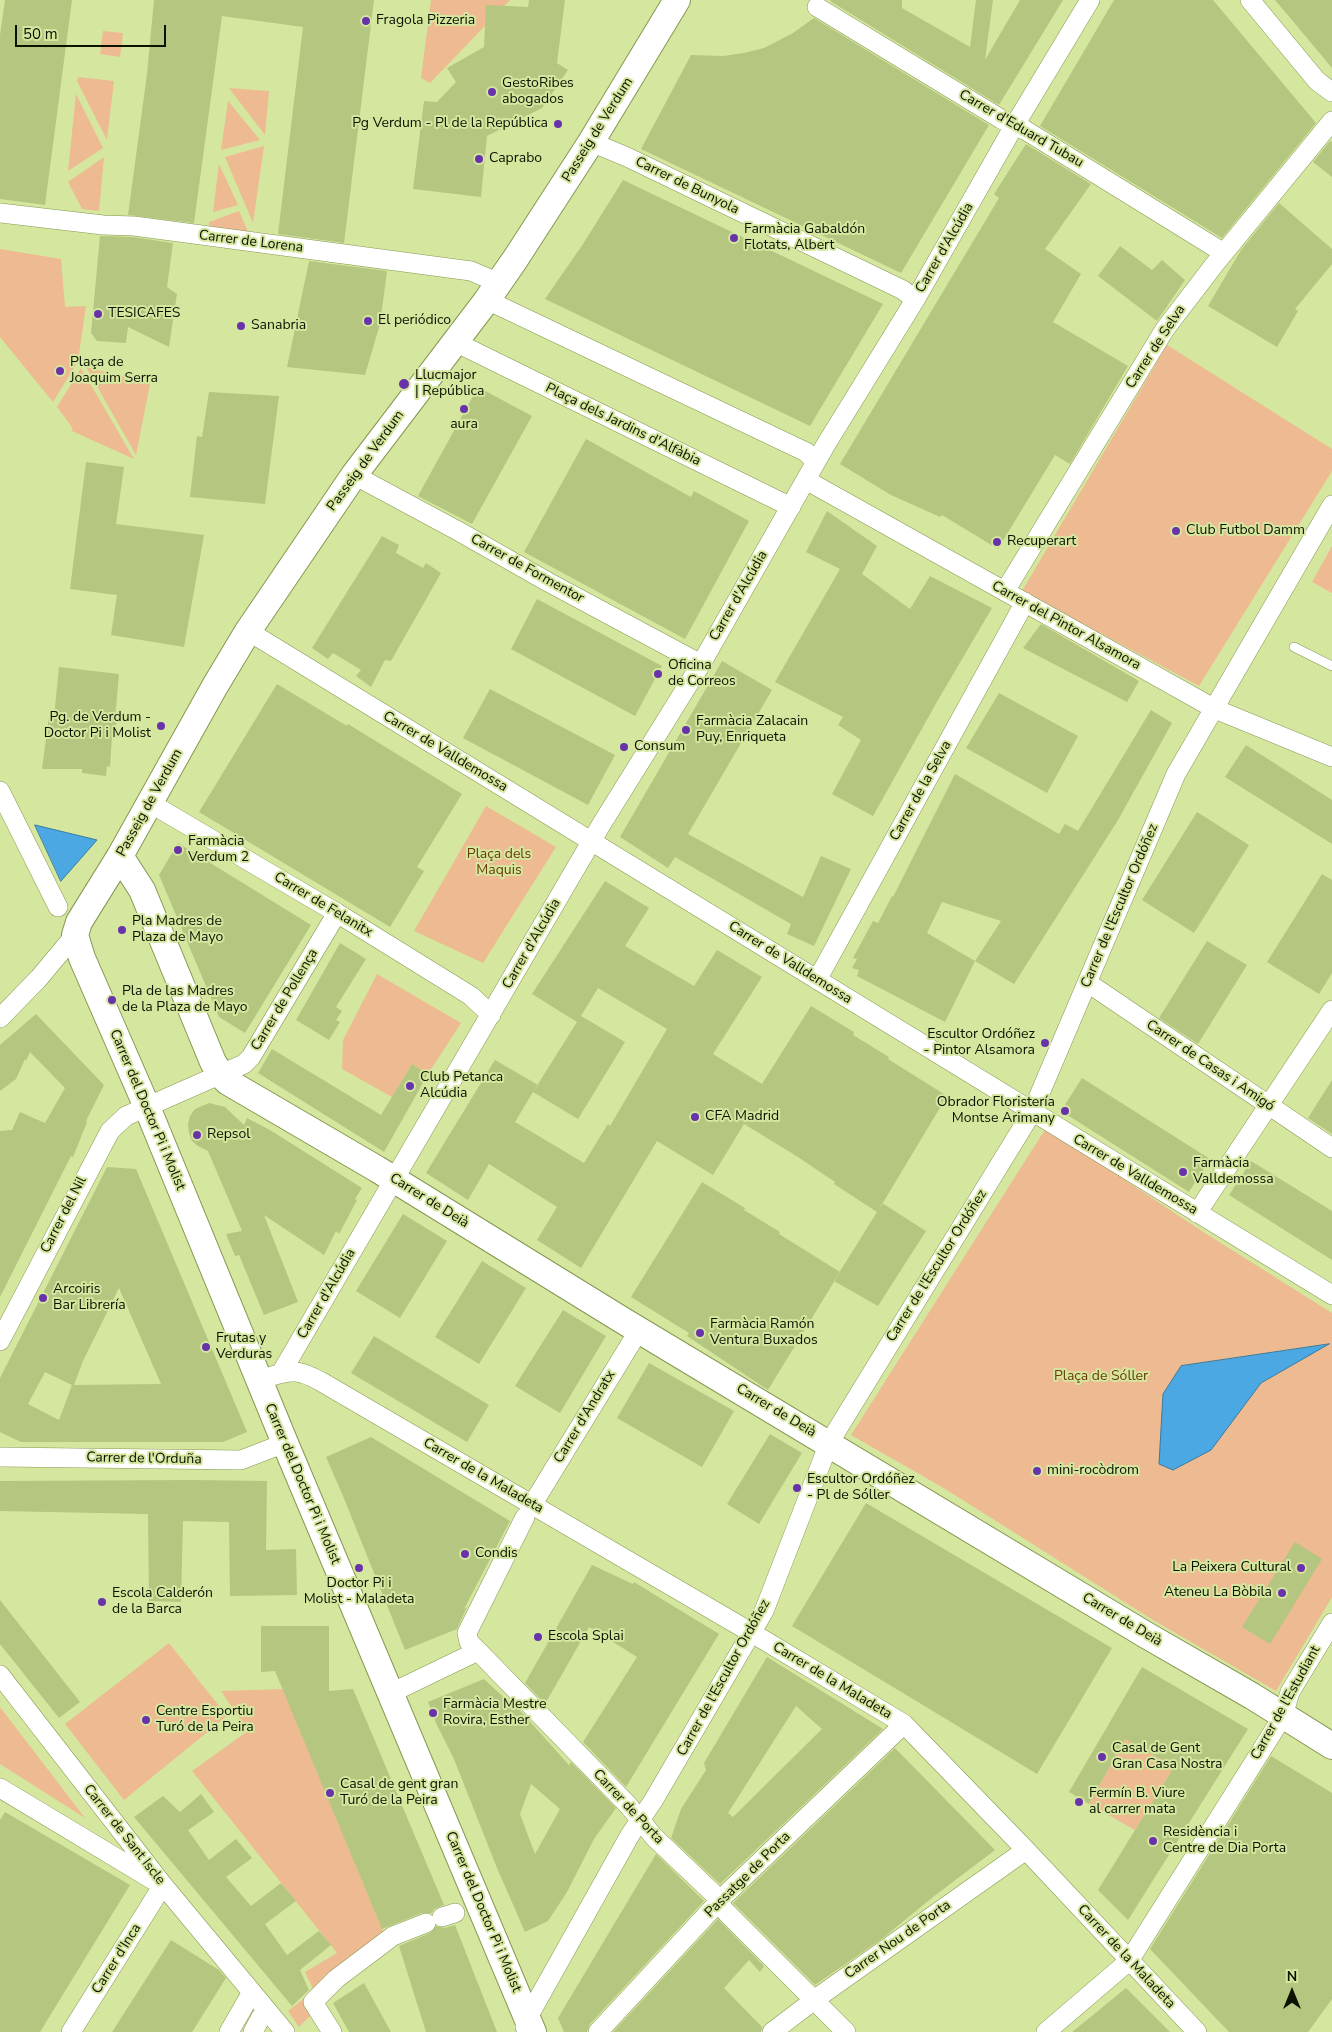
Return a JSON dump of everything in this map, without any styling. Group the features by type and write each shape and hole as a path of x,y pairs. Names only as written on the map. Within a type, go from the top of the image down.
{"main road":[{"name":"Passeig de Verdum","path":"75,935 79,922 120,856 248,631 354,475 493,292 591,142 677,0"},
{"path":"120,856 132,871 142,890 206,1046 220,1075"},
{"name":"Carrer del Doctor Pi i Molist","path":"75,935 82,958 147,1107 270,1376 285,1443 391,1693 528,2028"},
{"name":"Carrer de Deià","path":"220,1075 239,1089 394,1179 638,1330 1332,1746"}],"street":[{"name":"Carrer d'Alcúdia","path":"270,1376 394,1179 593,842 701,664 816,462 915,300 1010,133 1016,126 1090,0"},
{"path":"1250,0 1317,81 1332,92"},
{"name":"Carrer d'Eduard Tubau","path":"817,6 1224,253"},
{"name":"Carrer de Selva","path":"1005,592 1165,329 1224,253 1332,121"},
{"name":"Carrer de Bunyola","path":"591,142 903,290 915,300"},
{"name":"Carrer de Lorena","path":"0,213 103,225 134,226 472,271 493,292"},
{"path":"493,292 806,452 816,462"},
{"name":"Plaça dels Jardins d'Alfàbia","path":"455,342 791,507"},
{"name":"Carrer de Formentor","path":"354,475 701,664"},
{"name":"Carrer del Pintor Alsamora","path":"806,480 1215,709 1332,757"},
{"name":"Carrer de l'Escultor Ordóñez","path":"528,2028 630,1835 641,1821 764,1611 829,1443 1032,1112 1176,774 1332,505"},
{"name":"Carrer de la Selva","path":"817,980 1024,602"},
{"name":"Carrer de Valldemossa","path":"248,631 1332,1296"},
{"path":"0,791 58,907"},
{"name":"Carrer de Felanitx","path":"150,803 337,913 472,996 491,1015"},
{"name":"Carrer de Pollença","path":"220,1075 244,1064 250,1057 337,913"},
{"path":"0,1018 22,998 75,935"},
{"name":"Carrer de Casas i Amigó","path":"1088,983 1332,1148"},
{"path":"1197,1212 1332,1010"},
{"path":"147,1107 220,1075"},
{"name":"Carrer del Nil","path":"0,1340 102,1142 117,1122 147,1107"},
{"name":"Carrer d'Andratx","path":"478,1652 469,1642 467,1633 529,1511 638,1330"},
{"name":"Carrer de la Maladeta","path":"270,1376 302,1372 529,1511 752,1633 904,1724 1026,1850 1197,2032"},
{"name":"Carrer de l'Orduña","path":"0,1457 241,1460 285,1443"},
{"name":"Carrer de l'Estudiant","path":"1046,2032 1129,1961 1282,1716 1290,1692 1332,1623"},
{"path":"391,1693 478,1652"},
{"name":"Carrer de Porta","path":"478,1652 628,1805 654,1837 715,1895 718,1903 846,2032"},
{"name":"Carrer de Sant Iscle","path":"0,1675 163,1886 252,1992 288,2027"},
{"name":"Passatge de Porta","path":"598,2032 718,1903 904,1724"},
{"path":"1,1792 163,1886"},
{"name":"Carrer Nou de Porta","path":"772,2032 1026,1850"},
{"name":"Carrer d'Inca","path":"71,2032 163,1886"},
{"path":"332,2032 313,2002 336,1979 393,1936 441,1918"},
{"path":"229,2032 252,1992"}],"lane":[{"path":"1294,647 1332,666"}],"green space":[{"path":"431,0 510,0 430,83 421,78"},
{"path":"103,31 123,33 120,57 100,54"},
{"path":"78,77 114,81 107,140 77,81"},
{"path":"229,88 269,91 265,135"},
{"path":"76,94 103,148 68,171"},
{"path":"228,101 260,140 221,150"},
{"path":"264,146 253,223 225,157"},
{"path":"104,157 99,211 82,209 68,182"},
{"path":"219,164 238,205 213,212"},
{"path":"239,211 248,232 209,227 209,222"},
{"path":"0,249 61,259 65,307 86,306 78,361 53,402 0,337"},
{"name":"Club Futbol Damm","path":"1167,345 1332,449 1332,471 1199,686 1022,591"},
{"path":"86,367 150,384 136,455"},
{"path":"81,368 134,459 72,431 72,427 57,407"},
{"path":"1332,546 1332,593 1312,582"},
{"name":"Plaça dels Maquis","path":"486,806 556,847 483,963 414,931"},
{"path":"377,974 461,1023 428,1074 412,1064 392,1097 342,1069 343,1040"},
{"name":"Plaça de Sóller","path":"1046,1128 1205,1233 1332,1313 1332,1597 1276,1691 1153,1620 942,1487 851,1435"},
{"name":"Centre Esportiu Turó de la Peira","path":"169,1643 227,1716 124,1800 65,1724"},
{"path":"283,1689 387,1941 299,2027 288,2011 314,1991 305,1972 337,1953 192,1771 248,1731 221,1691"},
{"path":"0,1707 85,1818 0,1764"},
{"path":"1125,1739 1174,1767 1135,1830 1089,1804"}],"water":[{"path":"35,825 97,840 61,881"},
{"path":"1329,1344 1261,1383 1211,1450 1173,1470 1159,1464 1163,1394 1181,1366"}],"building":[{"path":"5,0 72,0 45,205 0,199 0,35"},
{"path":"154,0 374,0 344,243 278,234 303,27 222,16 194,223 128,215 147,74"},
{"path":"529,0 565,0 557,63 568,70 542,108 487,136 481,197 413,189 424,101 437,102 456,82 447,68 484,47 486,5 528,7"},
{"path":"831,0 902,0 902,8 970,47 976,0 993,0 985,60 1020,0 1063,0 999,105"},
{"path":"1114,0 1213,0 1316,123 1222,238 1040,126"},
{"path":"1275,0 1332,0 1332,68 1302,32"},
{"path":"814,18 989,125 901,273 641,149 691,55 723,56 764,48 793,33"},
{"path":"1330,141 1332,142 1332,177 1313,162"},
{"path":"1026,144 1091,184 1045,249 1081,274 1053,322 1128,366 1070,464 1055,455 998,549 942,515 940,517 891,495 840,464 999,198 994,194"},
{"path":"623,180 883,304 810,426 545,299 583,244"},
{"path":"1279,203 1332,249 1332,264 1295,309 1298,311 1277,347 1208,306 1241,250"},
{"path":"100,236 133,237 173,243 167,287 177,294 169,347 128,327 126,343 97,341 91,333"},
{"path":"1120,246 1152,270 1162,260 1185,280 1157,321 1098,276"},
{"path":"309,261 387,271 380,324 365,375 287,367"},
{"path":"478,387 532,416 472,524 418,496"},
{"path":"209,392 279,396 265,504 190,497 197,436 202,437"},
{"path":"586,439 691,497 694,491 749,521 685,639 524,552"},
{"path":"86,462 124,467 116,524 204,535 184,647 111,635 117,595 70,589"},
{"path":"827,511 877,546 862,574 910,609 930,576 992,608 873,816 832,794 861,740 838,725 843,717 775,682 840,569 806,552"},
{"path":"382,536 399,545 396,553 423,568 426,563 441,573 391,661 385,660 371,687 356,676 361,670 333,653 328,659 312,648"},
{"path":"537,599 662,666 635,716 511,649"},
{"path":"1041,624 1139,681 1127,702 1023,648"},
{"path":"722,661 772,690 688,834 803,897 821,856 851,869 814,946 787,934 791,924 675,857 668,868 620,837"},
{"path":"59,667 119,674 115,718 118,719 112,737 110,767 107,766 106,776 82,773 82,769 42,769 49,716 54,717"},
{"path":"277,684 347,726 348,724 462,794 417,867 424,871 390,927 199,812"},
{"path":"490,689 615,755 588,805 463,738"},
{"path":"999,693 1078,736 1047,793 966,748"},
{"path":"1151,710 1172,723 1118,820 1014,984 975,961 945,1022 857,976 859,970 852,968 857,959 853,958 873,921 878,923 893,897 955,774 1059,834 1065,824 1078,831","holes":["942,902 1001,921 975,961 927,933"]},
{"path":"1246,745 1332,800 1332,844 1225,777"},
{"path":"1197,812 1249,845 1194,933 1142,900"},
{"path":"178,843 311,925 245,1033 219,1017 159,875"},
{"path":"1322,874 1332,880 1332,973 1319,994 1267,962"},
{"path":"605,881 649,908 625,946 694,986 717,950 762,977 713,1054 762,1084 811,1006 854,1032 853,1035 947,1096 883,1203 926,1231 878,1306 834,1281 877,1212 834,1184 835,1182 798,1157 744,1124 713,1175 657,1141 581,1268 537,1240 557,1207 489,1164 468,1200 426,1173 495,1060 538,1085 577,1022 532,994","holes":["598,988 667,1029 610,1126 608,1124 584,1163 515,1122 533,1092 578,1119 625,1042 581,1016"]},
{"path":"1207,941 1247,965 1198,1044 1159,1018"},
{"path":"340,943 366,959 336,1007 342,1011 336,1020 340,1022 329,1040 296,1020"},
{"path":"36,1014 104,1085 86,1121 73,1157 71,1156 0,1297 0,1131 12,1130 20,1112 45,1123 65,1088 30,1052 16,1079 0,1091 0,1045"},
{"path":"272,1049 381,1115 412,1064 428,1074 384,1152 258,1073"},
{"path":"1082,1078 1210,1159 1189,1192 1061,1111"},
{"path":"1332,1080 1332,1134 1308,1118"},
{"path":"209,1103 225,1107 244,1125 247,1118 270,1130 362,1188 339,1234 336,1231 324,1255 264,1215 298,1302 264,1315 239,1255 235,1256 226,1234 242,1231 208,1151 192,1141 189,1133 188,1124 190,1116 195,1109"},
{"path":"1251,1161 1332,1211 1332,1260 1229,1195"},
{"path":"107,1167 136,1169 247,1432 223,1442 21,1442 0,1432 0,1378","holes":["119,1288 161,1384 74,1385 83,1361","45,1372 72,1385 59,1420 28,1404"]},
{"path":"702,1182 745,1208 744,1210 780,1232 779,1234 840,1272 768,1390 687,1336 689,1333 631,1297"},
{"path":"403,1214 447,1241 400,1318 356,1291"},
{"path":"482,1261 526,1288 479,1364 435,1337"},
{"path":"563,1310 606,1336 560,1413 515,1386"},
{"path":"374,1336 489,1405 467,1442 351,1373"},
{"path":"649,1363 734,1411 702,1467 617,1418"},
{"path":"770,1434 802,1453 759,1524 727,1504"},
{"path":"371,1437 510,1521 464,1609 467,1607 457,1629 405,1650 326,1457"},
{"path":"0,1481 267,1481 266,1550 296,1549 297,1595 230,1596 229,1522 183,1521 181,1602 149,1601 148,1514 0,1511"},
{"path":"866,1503 1112,1648 1037,1774 792,1626"},
{"name":"Ateneu La Bòbila","path":"1295,1542 1322,1559 1270,1644 1242,1627"},
{"path":"592,1565 633,1584 634,1582 719,1634 626,1787 583,1742 637,1657 589,1627 545,1704 525,1683"},
{"path":"0,1600 80,1702 59,1718 0,1644"},
{"path":"261,1626 329,1626 329,1691 353,1689 444,1905 434,1909 432,1913 422,1913 382,1929 275,1671 261,1672"},
{"path":"767,1657 883,1729 720,1884 671,1838 681,1809 706,1770 704,1763","holes":["796,1706 822,1729 733,1817 728,1813"]},
{"path":"1142,1667 1248,1729 1128,1920 1098,1890 1174,1767 1125,1739 1089,1804 1069,1792"},
{"path":"484,1679 513,1706 514,1704 569,1765 571,1762 616,1808 594,1839 567,1892 548,1921 525,1932 497,1868 454,1759 428,1702","holes":["531,1784 560,1809 535,1854 520,1814"]},
{"path":"895,1748 995,1850 883,1938 815,1985 733,1903"},
{"path":"1271,1756 1332,1793 1332,1999 1308,2032 1229,2032 1150,1949"},
{"path":"201,1794 214,1812 188,1830 209,1860 236,1839 252,1858 226,1877 251,1906 281,1883 296,1901 265,1924 287,1955 319,1931 331,1945 300,1970 309,1990 292,2006 134,1817 163,1796 180,1812"},
{"path":"5,1812 130,1885 40,2032 0,2032 0,1820"},
{"path":"656,1854 704,1901 590,2024 587,2032 564,2032 558,2018"},
{"path":"718,1919 764,1966 760,1972 749,1960 724,1988 762,2027 761,2032 613,2032"},
{"path":"455,1925 497,2032 426,2032 399,1946 430,1933 436,1926 445,1928"},
{"path":"171,1940 219,1970 226,1978 192,2032 112,2032"},
{"path":"364,1983 391,2032 349,2032 333,2003"},
{"path":"1126,1988 1170,2032 1072,2032 1093,2015"}],"place":[{"name":"Fragola Pizzeria","path":"366,21"},
{"name":"GestoRibes abogados","path":"492,92"},
{"name":"Pg Verdum - Pl de la República","path":"558,124"},
{"name":"Caprabo","path":"479,159"},
{"name":"Farmàcia Gabaldón Flotats, Albert","path":"734,238"},
{"name":"TESICAFES","path":"98,314"},
{"name":"El periódico","path":"368,321"},
{"name":"Sanabria","path":"241,326"},
{"name":"Plaça de Joaquim Serra","path":"60,371"},
{"name":"Llucmajor | República","path":"404,384"},
{"name":"aura","path":"464,409"},
{"name":"Club Futbol Damm","path":"1176,531"},
{"name":"Recuperart","path":"997,542"},
{"name":"Oficina de Correos","path":"658,674"},
{"name":"Pg. de Verdum - Doctor Pi i Molist","path":"161,726"},
{"name":"Farmàcia Zalacain Puy, Enriqueta","path":"686,730"},
{"name":"Consum","path":"624,747"},
{"name":"Farmàcia Verdum 2","path":"178,850"},
{"name":"Pla Madres de Plaza de Mayo","path":"122,930"},
{"name":"Pla de las Madres de la Plaza de Mayo","path":"112,1000"},
{"name":"Escultor Ordóñez - Pintor Alsamora","path":"1045,1043"},
{"name":"Club Petanca Alcúdia","path":"410,1086"},
{"name":"Obrador Floristería Montse Arimany","path":"1065,1111"},
{"name":"CFA Madrid","path":"695,1117"},
{"name":"Repsol","path":"197,1135"},
{"name":"Farmàcia Valldemossa","path":"1183,1172"},
{"name":"Arcoiris Bar Librería","path":"43,1298"},
{"name":"Farmàcia Ramón Ventura Buxados","path":"700,1333"},
{"name":"Frutas y Verduras","path":"206,1347"},
{"name":"mini-rocòdrom","path":"1037,1471"},
{"name":"Escultor Ordóñez - Pl de Sóller","path":"797,1488"},
{"name":"Condis","path":"465,1554"},
{"name":"Doctor Pi i Molist - Maladeta","path":"359,1568"},
{"name":"La Peixera Cultural","path":"1301,1568"},
{"name":"Ateneu La Bòbila","path":"1282,1593"},
{"name":"Escola Calderón de la Barca","path":"102,1602"},
{"name":"Escola Splai","path":"538,1637"},
{"name":"Farmàcia Mestre Rovira, Esther","path":"433,1713"},
{"name":"Centre Esportiu Turó de la Peira","path":"146,1720"},
{"name":"Casal de Gent Gran Casa Nostra","path":"1102,1757"},
{"name":"Casal de gent gran Turó de la Peira","path":"330,1793"},
{"name":"Fermín B. Viure al carrer mata","path":"1079,1802"},
{"name":"Residència i Centre de Dia Porta","path":"1153,1841"}]}
